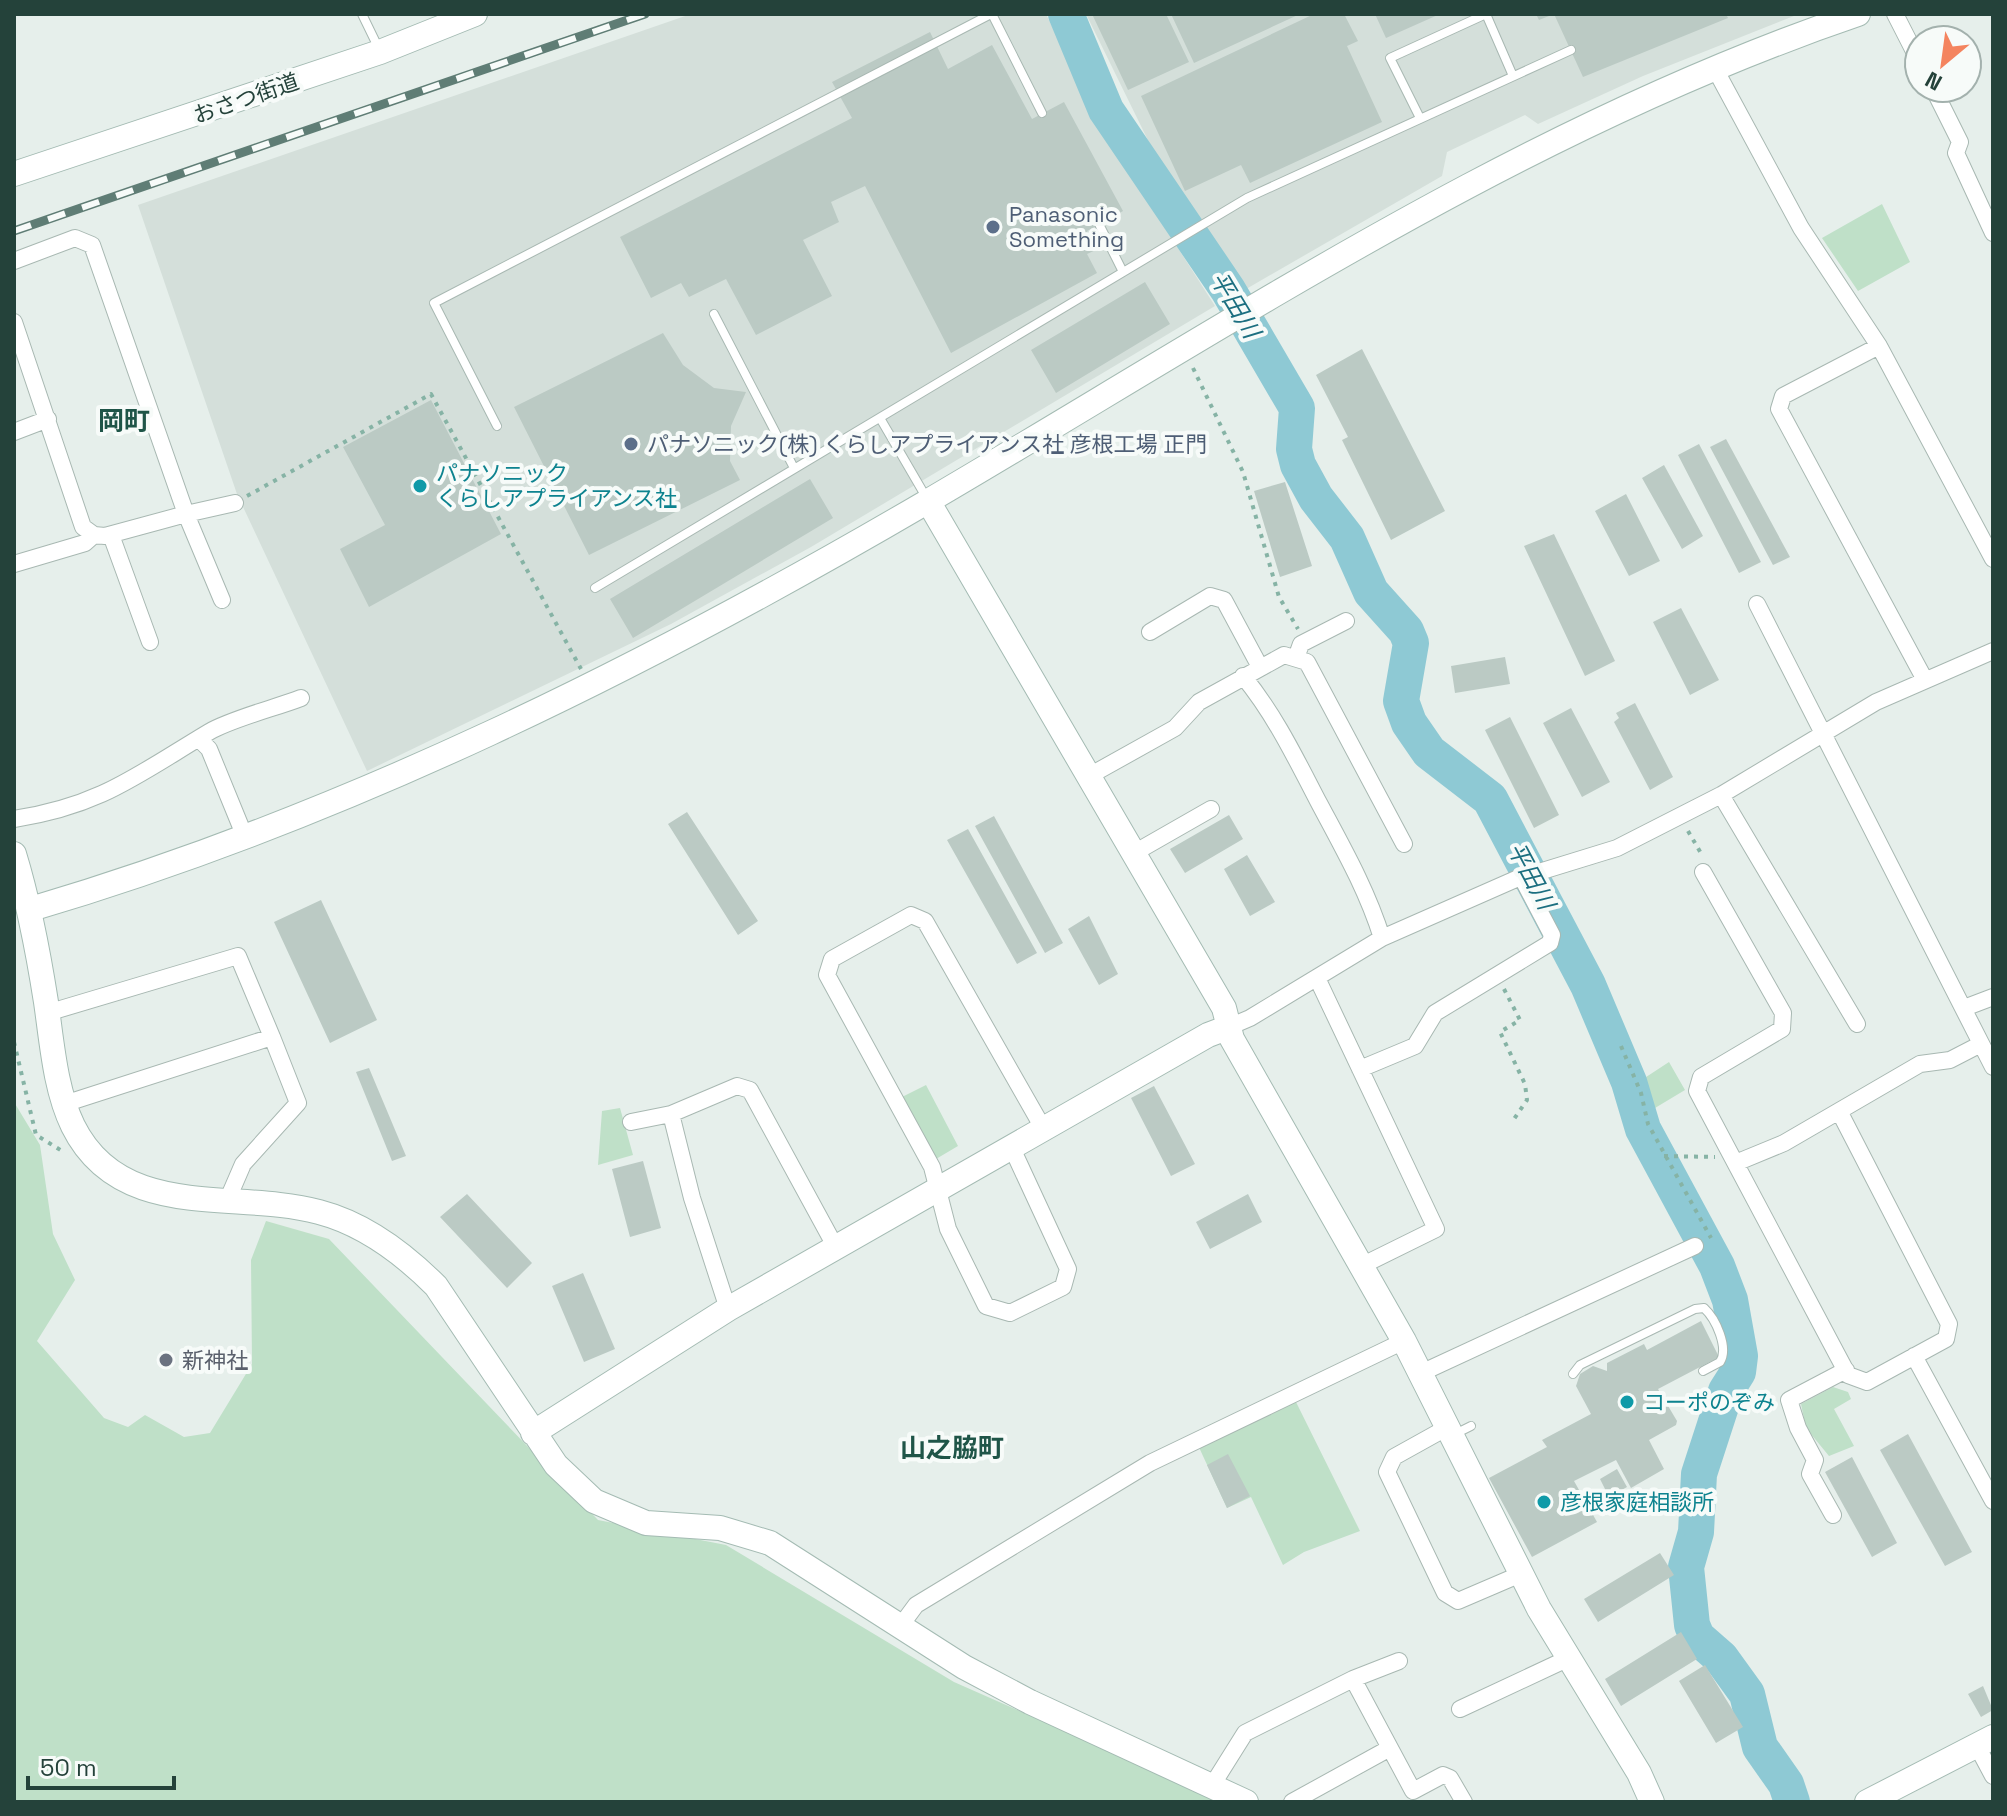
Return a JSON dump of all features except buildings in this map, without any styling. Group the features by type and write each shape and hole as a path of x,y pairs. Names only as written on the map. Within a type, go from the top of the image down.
{"street":[{"name":"おさつ街道","path":"14,174 380,52 475,14"},
{"path":"31,909 125,880 367,790 589,683 747,604 1484,175 1641,98 1714,67 1858,14"},
{"path":"1714,67 1801,228 1879,346 1993,559"},
{"path":"1941,104 1960,142 1956,153 1993,233"},
{"path":"14,261 75,238 92,245 186,514 222,600"},
{"path":"14,322 83,527 94,535 111,535 235,503"},
{"path":"1879,346 1783,396 1779,409 1925,680"},
{"path":"14,432 48,419"},
{"path":"928,501 1224,1008 1229,1027 1270,1109 1421,1373 1457,1430 1569,1658 1639,1773 1652,1802"},
{"path":"14,564 85,543 94,535"},
{"path":"111,535 150,642"},
{"path":"1150,632 1210,596 1224,600 1260,667"},
{"path":"1757,604 1993,1067"},
{"path":"1296,658 1301,644 1346,621"},
{"path":"533,1433 728,1309 835,1246 1208,1035 1229,1027 1317,978 1382,938 1529,876 1617,848 1721,795 1876,702 1993,651"},
{"path":"1089,776 1175,728 1199,702 1284,655 1307,662 1404,844"},
{"path":"1243,676 1267,706 1370,898 1382,938"},
{"path":"14,819 60,811 100,797 211,730 301,698"},
{"path":"199,739 209,749 245,837"},
{"path":"1721,795 1857,1024"},
{"path":"1134,853 1211,809"},
{"path":"14,854 31,909 64,1104 89,1149 135,1185 183,1199 291,1205 322,1212 367,1231 414,1265 436,1286 466,1326 533,1433 563,1473 594,1501 646,1523 720,1528 770,1543 899,1628 1030,1702 1213,1784 1246,1802"},
{"path":"1703,872 1711,902 1783,1013 1782,1029 1701,1077 1697,1091 1736,1158 1846,1370 1867,1382 1946,1339 1949,1324 1839,1111"},
{"path":"1360,1069 1415,1046 1435,1013 1550,943 1552,935 1529,876"},
{"path":"1011,1146 1068,1269 1063,1287 1010,1313 986,1306 948,1229 932,1167 827,975 832,959 911,915 925,921 1043,1128"},
{"path":"47,1013 238,956 298,1103 243,1164 227,1201"},
{"path":"1317,978 1436,1229 1361,1266"},
{"path":"1964,1008 1993,997"},
{"path":"64,1104 272,1037"},
{"path":"1736,1158 1784,1143 1920,1064 1950,1060 1981,1044"},
{"path":"631,1122 671,1114 737,1086 750,1090 835,1246"},
{"path":"671,1114 692,1198 728,1309"},
{"path":"1421,1373 1695,1246"},
{"path":"899,1628 916,1605 1150,1463 1404,1341"},
{"path":"1914,1356 1993,1501"},
{"path":"1833,1515 1810,1474 1815,1460 1798,1428 1789,1400 1846,1370"},
{"path":"1457,1430 1394,1457 1387,1472 1445,1593 1458,1601 1528,1576"},
{"path":"1460,1709 1569,1658"},
{"path":"1213,1784 1245,1733 1353,1679 1399,1661"},
{"path":"1353,1679 1413,1791 1443,1775 1450,1778 1464,1802"},
{"path":"1867,1802 1985,1742 1993,1776"},
{"path":"1292,1802 1390,1748"}],"lane":[{"path":"362,14 380,52"},
{"path":"497,426 434,303 991,14 1042,113"},
{"path":"1420,118 1390,58 1486,14 1513,76"},
{"path":"595,588 1247,198 1571,50"},
{"path":"1099,224 1123,272"},
{"path":"714,314 794,468"},
{"path":"880,418 928,501"},
{"path":"1573,1374 1580,1365 1695,1309 1704,1308 1711,1315 1724,1349 1720,1362 1703,1371"}],"path":[{"path":"1184,349 1243,472 1279,597 1306,642"},
{"path":"235,503 431,394 589,683"},
{"path":"1680,816 1706,861 1703,872"},
{"path":"1497,976 1520,1020 1500,1032 1525,1084 1527,1100 1514,1119"},
{"path":"1621,1046 1641,1093 1648,1124 1712,1240"},
{"path":"1664,1156 1736,1158"}],"shaded area":[{"path":"691,14 1046,14 1100,126 1215,306 811,547 671,624 367,771 237,494 138,205"},
{"path":"1086,14 1799,14 1643,76 1538,124 1525,115 1447,152 1442,176 1241,292 1169,183"}],"green space":[{"path":"1882,204 1910,262 1858,291 1822,238"},
{"path":"1669,1062 1685,1090 1650,1111 1640,1081"},
{"path":"926,1085 958,1146 936,1159 902,1097"},
{"path":"14,1102 40,1145 53,1234 75,1280 37,1341 104,1418 128,1427 145,1415 184,1437 210,1433 252,1364 251,1260 266,1221 329,1239 598,1520 726,1545 954,1682 1226,1802 14,1802"},
{"path":"620,1108 633,1155 598,1165 602,1111"},
{"path":"1833,1387 1848,1392 1851,1399 1834,1409 1854,1446 1829,1456 1806,1428 1801,1404"},
{"path":"1295,1400 1360,1531 1304,1552 1283,1565 1251,1497 1227,1508 1197,1443"}],"waterway":[{"name":"平田川","path":"1066,14 1106,110 1228,290 1297,408 1294,449 1298,465 1316,498 1347,538 1371,592 1406,631 1411,643 1401,701 1409,723 1429,752 1490,799 1588,985 1629,1082 1643,1129 1717,1266 1730,1300 1740,1356 1738,1372 1726,1391 1699,1474 1696,1532 1686,1567 1692,1625 1697,1637 1721,1658 1747,1694 1760,1747 1786,1784 1792,1802"}],"railway":[{"path":"14,231 645,14"}],"place":[{"name":"Panasonic Something","path":"993,227"},
{"name":"パナソニック(株) くらしアプライアンス社 彦根工場 正門","path":"631,444"},
{"name":"パナソニック くらしアプライアンス社","path":"420,486"},
{"name":"新神社","path":"166,1360"},
{"name":"コーポのぞみ","path":"1627,1402"},
{"name":"彦根家庭相談所","path":"1544,1502"}],"district":[{"name":"岡町","path":"124,421"},
{"name":"山之脇町","path":"952,1448"}]}
